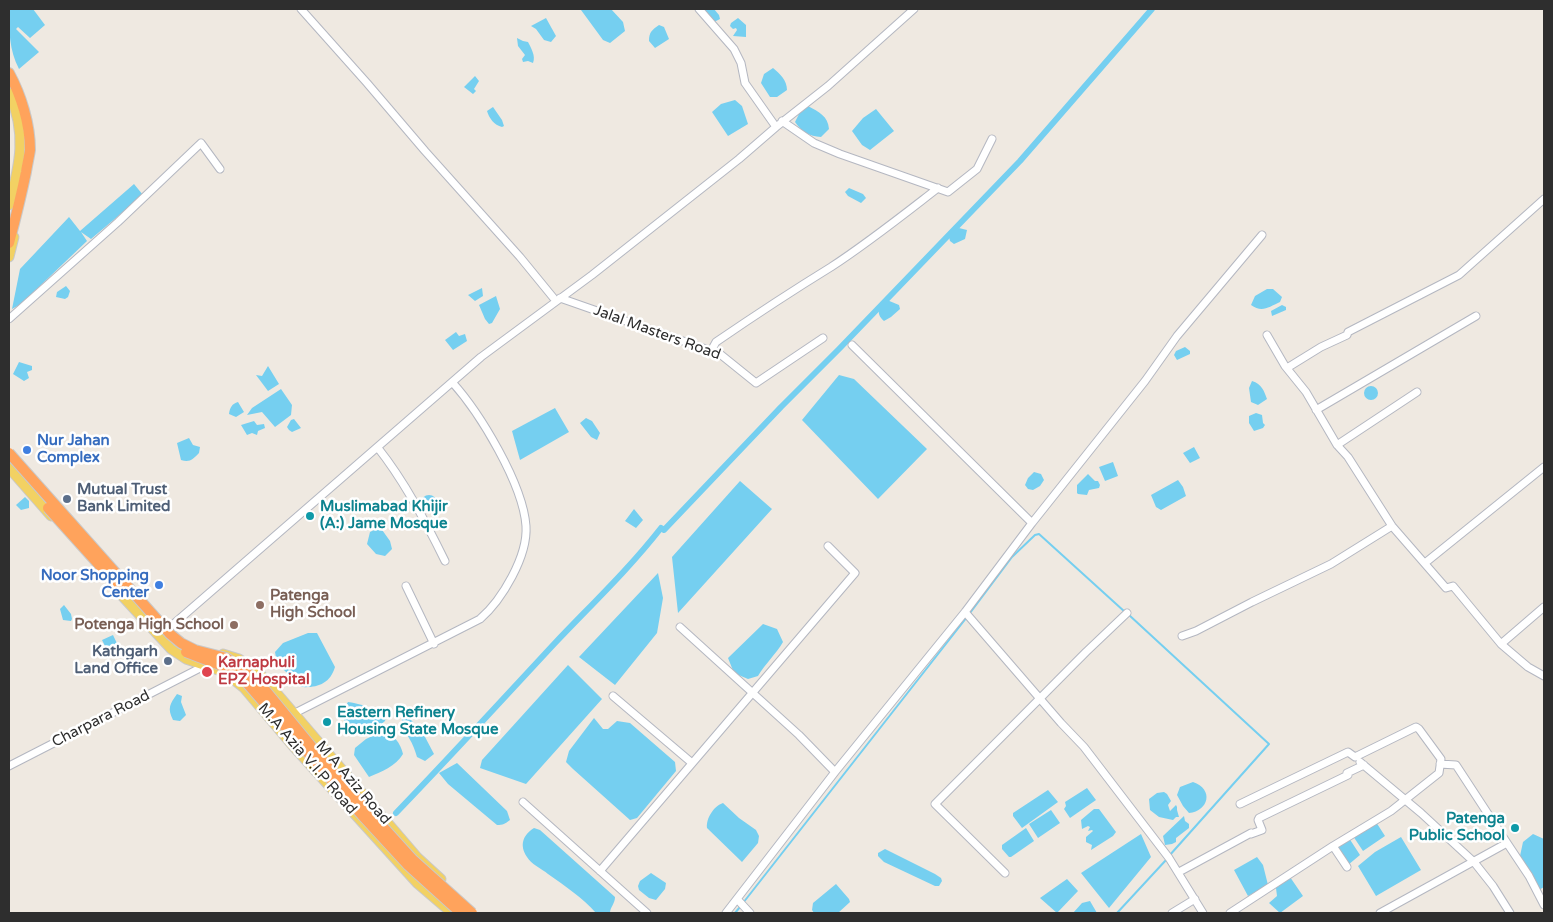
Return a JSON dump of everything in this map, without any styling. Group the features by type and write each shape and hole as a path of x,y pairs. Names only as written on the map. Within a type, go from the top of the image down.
{"highway":[{"path":"9,73 25,114 29,132 30,151 9,243"},
{"path":"9,84 20,113 24,132 24,152 19,185 9,224"},
{"path":"9,453 170,634 195,650 226,658 260,684 319,756 413,860 472,913"},
{"path":"9,463 164,638 181,650 233,672 247,683 296,742 375,830 408,865 461,913"}],"main road":[{"path":"9,66 28,113 33,148 27,188 9,257"},
{"path":"9,93 19,123 21,149 17,178 9,205"},
{"path":"9,447 170,628 186,642 216,653"},
{"name":"M.A Azia V.I.P Road","path":"9,468 170,650 186,659 231,676 244,688 293,746 417,883 452,913"},
{"name":"M A Aziz Road","path":"216,653 228,654 262,676 418,857 478,913"}],"street":[{"path":"301,9 558,299"},
{"path":"699,9 734,49 740,63 744,83 776,127"},
{"path":"170,628 481,357 592,275 739,159 828,86 914,9"},
{"path":"782,122 814,143 840,154 948,192 977,169 992,138"},
{"path":"9,319 118,222 201,144 220,169"},
{"path":"711,351 716,342 831,266 938,188"},
{"path":"1287,368 1321,347 1347,335 1348,332 1459,275 1544,199"},
{"path":"726,913 835,772 966,612 1032,523 1145,381 1177,336 1262,236"},
{"name":"Jalal Masters Road","path":"558,299 656,330 720,354 756,383 823,338"},
{"path":"1316,410 1476,316"},
{"path":"1266,335 1287,368 1300,383 1337,445 1348,457 1392,526 1446,588 1454,586 1501,644 1528,667 1544,676"},
{"path":"852,345 1032,523"},
{"path":"293,714 480,619 491,609 517,567 522,552 526,527 516,488 476,411 452,382"},
{"path":"1337,445 1417,392"},
{"path":"378,448 393,467 414,502 445,561"},
{"path":"1424,563 1544,467"},
{"path":"1182,636 1196,631 1330,564 1392,526"},
{"path":"600,871 855,573 828,546"},
{"path":"406,586 434,644"},
{"path":"1501,644 1544,607"},
{"path":"966,612 1039,699 1084,747 1179,872 1203,913"},
{"path":"1005,873 935,804 1039,699 1128,614"},
{"path":"680,628 799,735 835,772"},
{"name":"Charpara Road","path":"9,766 206,665 216,653"},
{"path":"613,696 692,762"},
{"path":"1230,913 1391,811 1439,773 1441,759 1419,728 1416,727 1355,757"},
{"path":"1240,804 1348,752 1474,862 1493,886 1510,913"},
{"path":"1440,764 1456,765 1529,876 1544,905"},
{"path":"1179,872 1242,838 1262,830 1259,818 1348,775 1347,773 1364,765"},
{"path":"523,802 647,913"},
{"path":"1380,913 1507,843"},
{"path":"1333,846 1347,867"},
{"path":"737,899 750,913"},
{"path":"1172,913 1195,899"}],"water":[{"path":"9,9 33,9 45,25 30,38 18,27 16,29 39,52 19,69 11,47"},
{"path":"611,9 623,22 625,31 610,43 603,40 581,10"},
{"path":"701,9 714,9 720,19 714,22"},
{"path":"546,18 556,36 551,42 544,40 536,29 531,26"},
{"path":"738,18 746,25 746,37 733,36 737,30 730,26"},
{"path":"659,25 664,27 669,39 655,48 649,41 650,33"},
{"path":"517,38 528,42 534,55 533,63 523,62 522,59 525,55 518,46"},
{"path":"773,68 783,78 787,86 787,90 777,97 770,97 761,83 764,74"},
{"path":"475,76 479,81 473,94 464,87"},
{"path":"735,100 742,106 748,124 728,136 712,112 721,104"},
{"path":"808,106 819,112 827,121 829,129 821,137 806,133 795,122 799,114"},
{"path":"493,107 504,126 497,125 489,116 487,111"},
{"path":"876,109 894,131 870,150 862,145 852,131 863,118"},
{"path":"134,184 143,195 91,239 81,232 87,241 21,304 12,309 20,269 69,217 80,231"},
{"path":"849,188 863,194 866,198 861,203 848,196 845,192"},
{"path":"959,228 967,230 965,239 954,244 950,241 949,237"},
{"path":"66,286 70,291 68,297 65,299 56,297 57,292"},
{"path":"482,288 483,296 475,301 468,295"},
{"path":"1267,289 1273,289 1282,297 1280,302 1262,309 1251,305 1255,296"},
{"path":"496,296 500,309 492,323 489,324 479,305"},
{"path":"887,300 899,305 900,309 884,321 879,310"},
{"path":"1282,305 1286,307 1286,310 1272,316 1271,311"},
{"path":"456,332 459,336 465,334 467,341 453,350 445,340"},
{"path":"1185,347 1190,351 1190,354 1177,360 1174,355 1176,351"},
{"path":"19,362 32,366 32,370 27,372 29,378 24,381 13,374"},
{"path":"268,366 279,384 268,391 256,375 262,376"},
{"path":"839,375 854,379 927,449 878,499 802,420"},
{"path":"1252,381 1260,386 1267,399 1258,405 1251,402 1249,388"},
{"path":"1371,386 1376,388 1378,393 1376,398 1371,400 1366,398 1364,393 1366,388"},
{"path":"281,389 292,405 291,415 275,427 262,412 247,415 252,408"},
{"path":"238,402 244,412 236,417 229,414 232,406"},
{"path":"555,408 569,432 520,460 512,431"},
{"path":"1256,413 1262,415 1265,425 1263,428 1254,431 1249,423 1249,416"},
{"path":"586,418 592,421 600,433 597,440 591,437 580,423"},
{"path":"294,419 301,428 292,432 287,427 291,420"},
{"path":"254,421 257,425 264,424 265,428 258,431 257,435 252,433 247,435 241,425"},
{"path":"189,438 193,445 200,447 199,453 193,459 184,461 181,460 177,443"},
{"path":"1194,447 1200,458 1190,463 1183,453"},
{"path":"1113,462 1118,476 1105,481 1099,467"},
{"path":"1034,472 1041,474 1044,480 1040,486 1033,490 1028,489 1025,485 1028,478"},
{"path":"1088,474 1095,481 1098,481 1099,488 1089,490 1087,495 1078,494 1077,485"},
{"path":"1178,480 1186,496 1161,510 1156,507 1151,495"},
{"path":"740,481 772,509 678,613 672,557"},
{"path":"429,495 435,497 437,503 435,509 429,511 423,509 421,503 423,497"},
{"path":"25,497 29,501 29,508 21,510 16,505"},
{"path":"634,509 643,520 636,528 625,521"},
{"path":"380,527 390,541 392,549 385,556 376,554 367,544 370,532"},
{"path":"658,573 663,598 657,633 615,685 579,657"},
{"path":"64,605 71,614 71,621 63,620 60,609"},
{"path":"763,624 777,629 783,642 758,676 748,679 734,673 728,658"},
{"path":"308,633 317,633 335,667 330,677 322,684 312,687 301,687 277,663 275,652 283,643"},
{"path":"113,635 122,654 111,658 102,640"},
{"path":"568,665 602,699 526,784 480,768 482,760"},
{"path":"177,694 182,696 181,702 186,715 180,721 173,720 170,712 171,703"},
{"path":"348,702 378,711 386,717 385,721 377,728 363,734 353,735 348,733 344,721 344,713"},
{"path":"405,713 424,735 434,754 425,761 417,757 412,743 402,726"},
{"path":"594,718 603,729 608,729 617,721 630,723 675,762 676,771 637,818 630,820 566,762 569,751"},
{"path":"383,731 390,734 396,740 403,754 392,765 369,777 354,755 355,748 366,739"},
{"path":"457,763 507,811 510,820 504,824 497,825 448,784 439,773"},
{"path":"1193,782 1200,785 1204,790 1206,799 1205,804 1201,808 1189,813 1177,795 1180,787"},
{"path":"1087,788 1096,800 1070,818 1064,809 1066,806 1065,802"},
{"path":"1048,790 1058,802 1022,828 1013,816 1013,813"},
{"path":"1164,792 1171,801 1168,805 1170,811 1176,805 1177,807 1179,817 1173,820 1159,817 1150,810 1149,799 1157,793"},
{"path":"723,803 756,830 759,836 758,843 742,862 707,828 711,813"},
{"path":"1094,809 1099,809 1116,832 1091,850 1092,845 1086,842 1086,837 1093,831 1088,831 1090,827 1088,826 1082,829 1081,820"},
{"path":"1051,810 1060,823 1038,838 1029,824"},
{"path":"1184,816 1185,821 1189,824 1189,828 1176,838 1176,842 1165,845 1163,836"},
{"path":"1376,822 1385,836 1363,851 1353,836"},
{"path":"534,828 540,830 615,897 610,913 596,913 574,892 529,860 523,848 523,841"},
{"path":"1026,828 1034,841 1009,857 1002,849 1002,845"},
{"path":"1141,834 1151,857 1109,908 1081,873"},
{"path":"1533,834 1544,839 1544,887 1539,890 1520,856 1523,842"},
{"path":"1401,837 1421,870 1376,896 1358,866 1375,852"},
{"path":"1349,838 1360,855 1348,865 1335,846"},
{"path":"885,849 941,878 942,881 939,886 935,886 884,862 878,856 878,853"},
{"path":"1257,857 1263,865 1268,885 1248,896 1234,870"},
{"path":"651,873 666,883 665,889 656,900 649,898 639,890 638,886 640,881"},
{"path":"1290,877 1303,896 1280,913 1269,903 1277,896 1276,888"},
{"path":"1067,879 1078,891 1057,913 1040,898"},
{"path":"836,884 850,902 838,913 814,913 812,910 813,903"},
{"path":"1090,901 1097,913 1073,913 1082,903"}],"waterway":[{"path":"396,813 623,572 661,528 664,530 1020,161 1152,9"},
{"path":"970,613 1012,557 1035,535 1039,534 1125,612"},
{"path":"1129,615 1269,744 1169,856"},
{"path":"743,903 967,617"},
{"path":"1117,913 1166,860"},
{"path":"735,913 740,907"}],"place":[{"name":"Nur Jahan Complex","path":"27,450"},
{"name":"Mutual Trust Bank Limited","path":"67,499"},
{"name":"Muslimabad Khijir (A:) Jame Mosque","path":"310,516"},
{"name":"Noor Shopping Center","path":"159,585"},
{"name":"Patenga High School","path":"260,605"},
{"name":"Potenga High School","path":"234,625"},
{"name":"Kathgarh Land Office","path":"168,661"},
{"name":"Karnaphuli EPZ Hospital","path":"207,672"},
{"name":"Eastern Refinery Housing State Mosque","path":"327,722"},
{"name":"Patenga Public School","path":"1515,828"}]}
